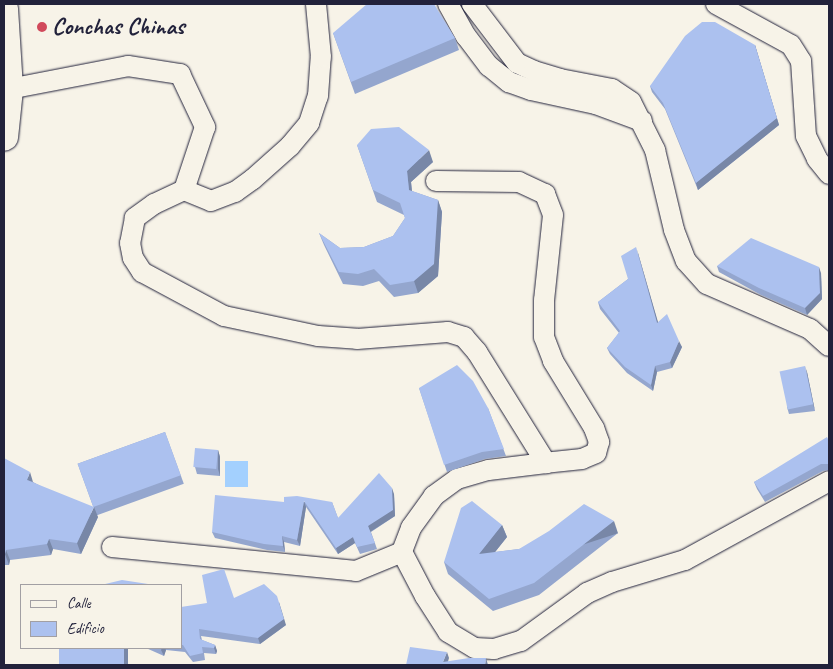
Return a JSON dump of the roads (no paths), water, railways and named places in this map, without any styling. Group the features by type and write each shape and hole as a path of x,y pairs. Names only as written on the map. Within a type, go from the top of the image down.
{"highway":[{"path":"4,9 9,89 5,124"}],"street":[{"path":"184,190 211,201 235,192 290,146 309,123 318,96 319,86 320,57 316,4"},
{"path":"448,4 466,36 489,66 509,82 531,90 596,104 642,121"},
{"path":"472,4 517,63 534,71 560,79 612,89 631,102 655,150 674,230 686,261 706,284 810,329 829,346"},
{"path":"716,4 792,45 801,61 806,136 817,159 829,174"},
{"path":"9,89 128,66 180,74 205,127 184,190 154,204 136,218 130,243 133,258 142,272 224,316 318,336 357,339 448,332 464,337 477,352 546,463"},
{"path":"112,547 356,571 402,552 411,528 434,496 457,479 488,470 582,460 596,453 599,442 594,428 553,361 544,337 544,300 553,215 545,194 519,182 436,181"},
{"path":"402,552 424,596 448,632 475,648 494,649 520,641 587,593 612,582 685,560 829,481"}],"water":[{"path":"225,461 248,461 248,487 225,487"}],"place":[{"name":"Conchas Chinas","path":"42,27"}]}
